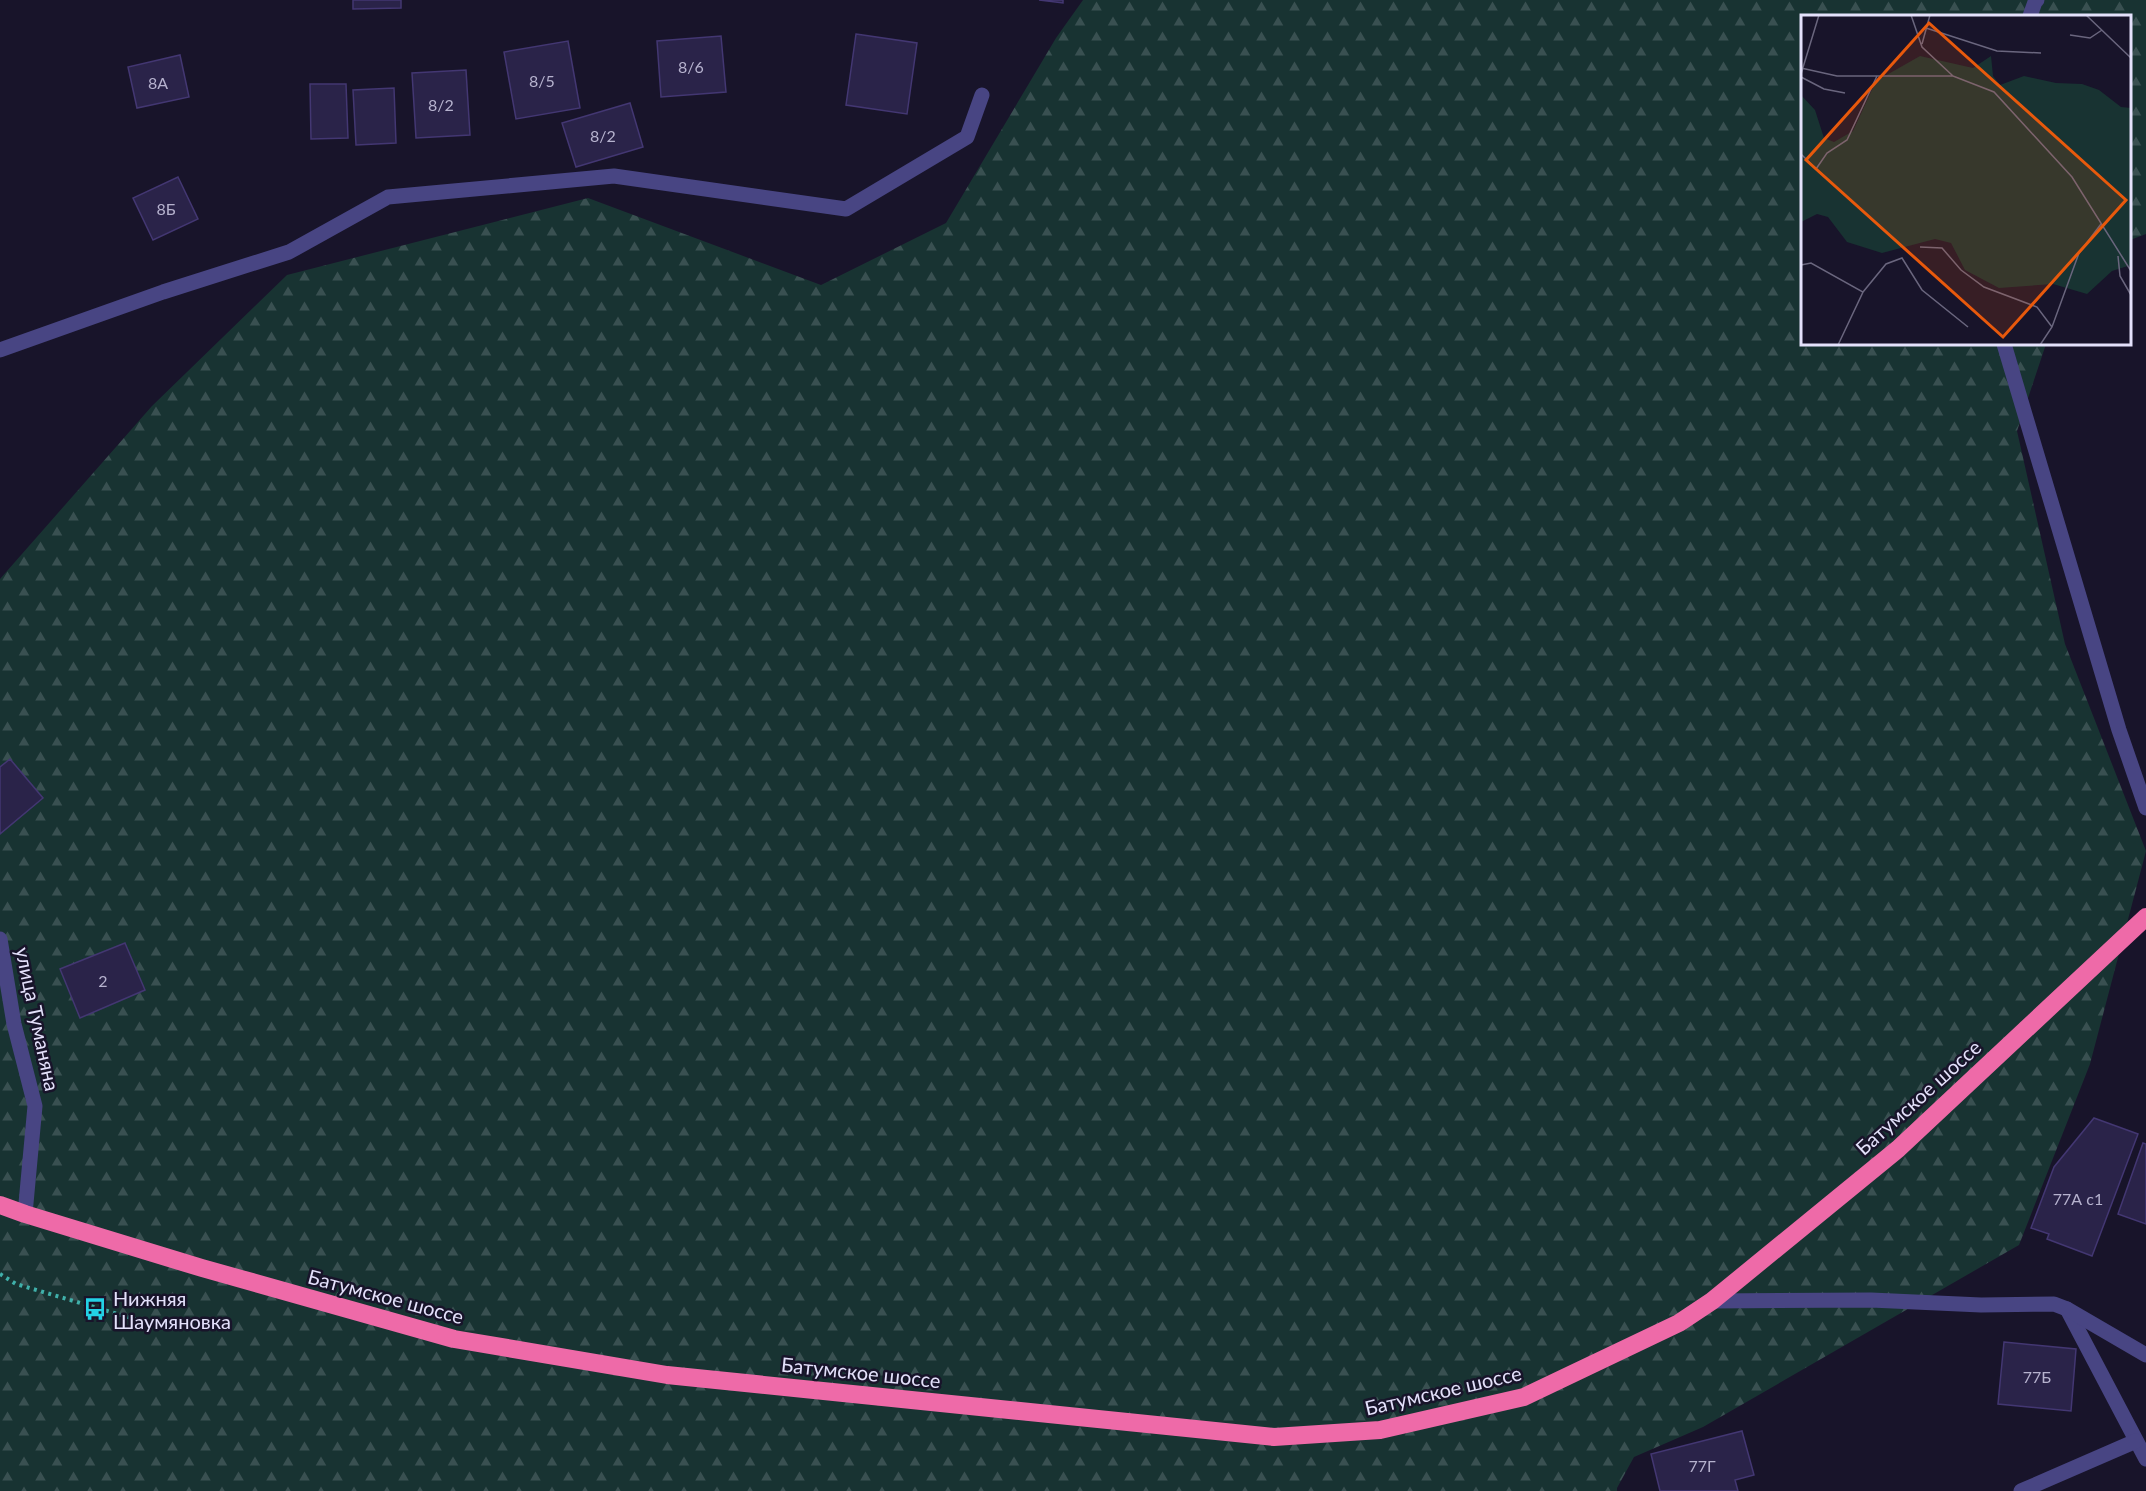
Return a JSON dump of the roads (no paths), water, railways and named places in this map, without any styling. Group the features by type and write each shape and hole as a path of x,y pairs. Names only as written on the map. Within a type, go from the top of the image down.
{"highway":[{"name":"Батумское шоссе","path":"0,1205 202,1268 454,1339 667,1375 1274,1437 1380,1431 1524,1397 1679,1323 1712,1302 1898,1149 2146,917"}],"street":[{"path":"2030,15 2037,0"},
{"path":"0,350 163,292 289,252 388,197 614,176 846,209 967,137 982,95"},
{"path":"2004,345 2119,730 2146,808"},
{"name":"улица Туманяна","path":"0,939 14,1024 35,1106 25,1214"},
{"path":"1712,1302 1871,1300 1981,1305 2054,1304 2146,1355"},
{"path":"2067,1310 2146,1459"},
{"path":"2021,1491 2136,1440"}],"place":[{"name":"Нижняя Шаумяновка","path":"95,1309"}]}
